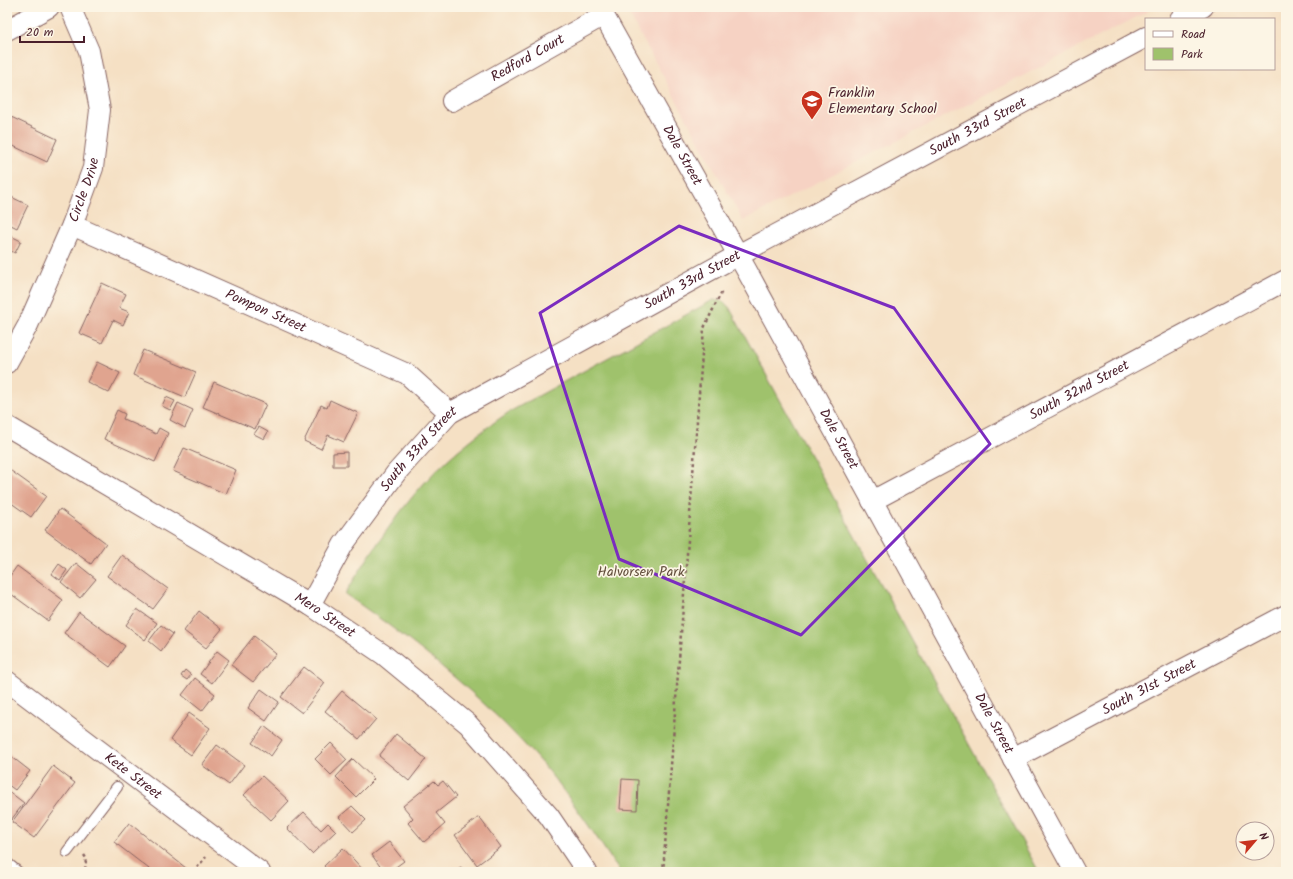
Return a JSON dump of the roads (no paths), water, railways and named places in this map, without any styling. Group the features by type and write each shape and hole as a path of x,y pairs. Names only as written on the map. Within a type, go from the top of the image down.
{"street":[{"path":"7,30 49,7"},
{"name":"Circle Drive","path":"7,363 28,325 72,225 93,168 100,110 89,51 70,7"},
{"path":"1182,18 1203,7"},
{"name":"Redford Court","path":"452,101 602,11"},
{"name":"Dale Street","path":"602,11 738,255 1075,872"},
{"name":"South 33rd Street","path":"310,605 343,545 396,473 450,413 738,255 1145,38"},
{"name":"Pompon Street","path":"72,225 407,374 450,413"},
{"name":"South 32nd Street","path":"872,501 1286,280"},
{"name":"Mero Street","path":"7,426 310,605 384,655 468,724 549,816 587,872"},
{"name":"South 31st Street","path":"1013,760 1286,614"},
{"name":"Kete Street","path":"7,681 260,872"}],"lane":[{"path":"67,852 117,787"},
{"path":"7,863 18,872"}],"place":[{"name":"Franklin Elementary School","path":"812,120"}],"park label":[{"name":"Halvorsen Park","path":"641,572"}]}
